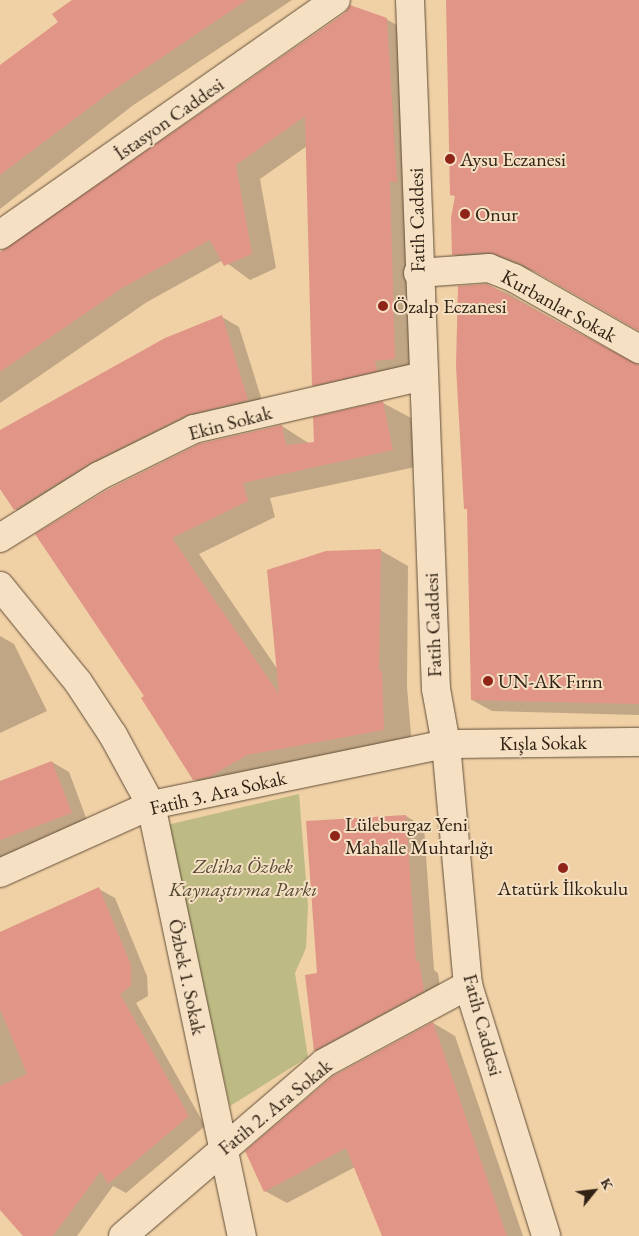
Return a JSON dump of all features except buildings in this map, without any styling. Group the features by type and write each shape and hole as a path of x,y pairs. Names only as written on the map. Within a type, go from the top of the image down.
{"street":[{"name":"İstasyon Caddesi","path":"0,235 336,0"},
{"name":"Fatih Caddesi","path":"410,0 418,273 436,689 446,744 468,986 546,1236"},
{"name":"Kurbanlar Sokak","path":"418,273 489,268 514,278 639,349"},
{"name":"Ekin Sokak","path":"0,538 98,476 194,429 423,376"},
{"name":"Özbek 1. Sokak","path":"0,586 78,682 113,734 150,805 242,1236"},
{"name":"Kışla Sokak","path":"446,744 639,742"},
{"name":"Fatih 3. Ara Sokak","path":"0,873 150,805 446,744"},
{"name":"Fatih 2. Ara Sokak","path":"124,1236 324,1063 468,986"}],"green space":[{"name":"Zeliha Özbek Kaynaştırma Parkı","path":"299,794 308,905 306,948 295,973 308,1057 230,1106 167,825"}],"place":[{"name":"Aysu Eczanesi","path":"450,159"},
{"name":"Onur","path":"465,214"},
{"name":"Özalp Eczanesi","path":"383,306"},
{"name":"UN-AK Fırın","path":"488,681"},
{"name":"Lüleburgaz Yeni Mahalle Muhtarlığı","path":"335,836"},
{"name":"Atatürk İlkokulu","path":"563,868"}]}
